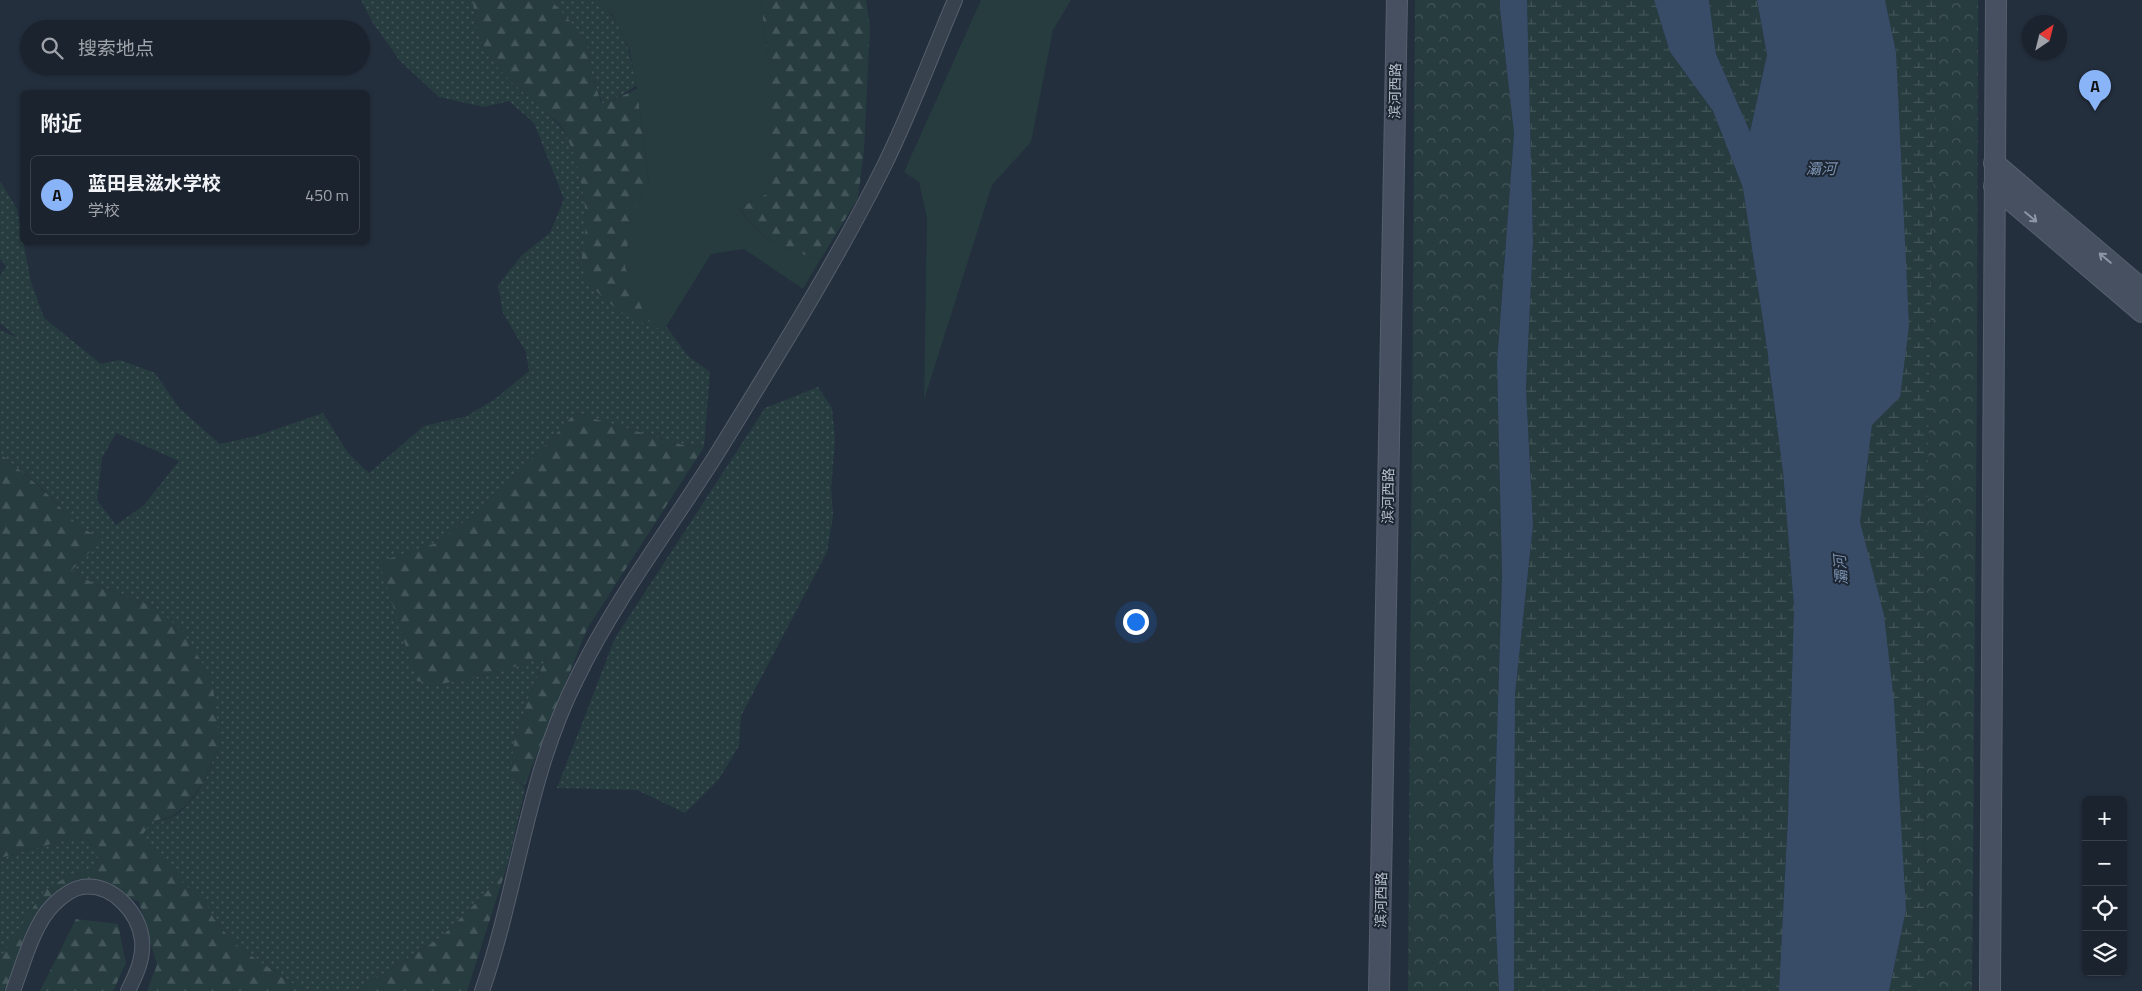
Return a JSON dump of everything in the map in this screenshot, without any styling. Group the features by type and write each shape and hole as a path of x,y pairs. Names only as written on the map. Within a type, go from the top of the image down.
{"street":[{"path":"482,991 508,907 526,824 540,775 558,719 577,678 621,601 716,454 829,269 884,166 955,0"},
{"name":"滨河西路","path":"1379,991 1397,0"},
{"path":"1990,991 1996,0"},
{"path":"1994,163 2142,289"},
{"path":"1994,186 2142,312"},
{"path":"13,991 39,926 52,906 68,893 83,887 102,890 117,897 129,909 139,925 142,942 141,958 128,991"}],"green space":[{"path":"361,0 473,0 475,19 485,49 503,73 556,122 568,139 578,169 585,204 584,262 586,277 664,330 666,326 688,356 710,372 704,447 683,445 575,413 547,444 485,504 454,530 436,543 379,563 437,685 496,673 547,655 530,694 514,741 511,772 525,789 508,863 485,894 440,938 357,990 310,991 298,987 232,941 214,919 205,902 186,886 141,835 153,821 172,817 189,803 202,785 220,744 183,632 155,607 93,583 71,571 103,538 78,525 41,487 0,455 0,330 17,337 0,323 0,276 6,266 0,259 0,181 17,209 20,225 20,245 24,245 31,282 44,318 101,364 120,360 155,373 179,408 220,444 256,436 323,413 348,453 369,473 424,426 467,416 495,399 529,371 526,352 503,313 498,285 522,255 550,233 564,199 534,123 509,101 484,107 439,97 400,61 373,23","holes":["116,433 179,461 144,505 116,525 97,500 102,458"]},
{"path":"473,0 551,0 586,39 592,75 602,105 637,89 649,181 631,216 646,318 664,330 629,317 601,296 586,278 582,265 586,225 585,203 572,149 563,129 558,123 513,83 492,61 479,35"},
{"path":"551,0 590,0 601,5 610,13 628,49 637,85 603,105 592,75 586,39"},
{"path":"590,0 761,0 767,58 767,194 739,208 757,229 774,242 820,260 803,289 744,249 711,254 664,330 646,318 625,267 631,216 649,181 637,89 630,51 612,14"},
{"path":"761,0 866,0 870,27 864,150 858,198 820,260 774,242 757,229 739,207 767,193 767,58"},
{"path":"981,0 1071,0 1053,30 1031,142 992,185 924,400 927,218 919,182 904,172"},
{"path":"1415,0 1500,0 1514,133 1497,363 1502,576 1493,862 1499,991 1408,991"},
{"path":"1527,0 1654,0 1670,52 1713,111 1743,188 1783,472 1794,607 1788,816 1779,991 1514,991 1515,694 1533,525 1526,388 1533,242"},
{"path":"1709,0 1757,0 1767,55 1750,132 1716,54"},
{"path":"1885,0 1938,0 1928,496 1924,991 1889,991 1906,910 1860,522 1872,425 1900,397 1896,52"},
{"path":"1938,0 1978,0 1972,991 1924,991 1928,496"},
{"path":"818,387 832,408 835,439 831,489 833,516 827,552 741,716 739,746 719,779 685,813 637,790 557,788 615,638 765,408"},
{"path":"575,413 683,445 704,447 587,629 524,787 511,772 514,741 530,694 547,656 496,673 437,685 417,681 379,562 436,543 454,530 485,504 547,444"},
{"path":"0,455 39,487 78,525 94,535 104,538 71,571 93,583 155,607 183,632 203,664 213,686 220,744 203,782 188,804 171,817 153,821 142,835 186,886 205,902 214,919 232,941 298,987 310,991 147,991 157,965 139,902 103,887 57,895 4,991 0,991 0,958 44,891 68,876 93,869 100,853 86,838 69,839 0,858"},
{"path":"86,838 100,853 93,869 68,876 0,958 0,858 69,839"},
{"path":"508,863 467,991 351,991 357,990 440,938 485,894"},
{"path":"76,919 118,924 126,963 113,991 40,991"}],"water":[{"path":"1500,0 1527,0 1533,242 1526,388 1533,525 1515,694 1514,991 1499,991 1493,862 1502,576 1497,363 1514,133"},
{"name":"灞河","path":"1654,0 1709,0 1716,54 1750,132 1767,55 1757,0 1885,0 1896,52 1909,326 1900,397 1872,425 1860,522 1884,615 1894,702 1906,910 1889,991 1779,991 1788,816 1794,607 1783,472 1743,188 1713,111 1670,52"}],"place":[{"name":"蓝田县滋水学校","path":"2095,111"}]}
